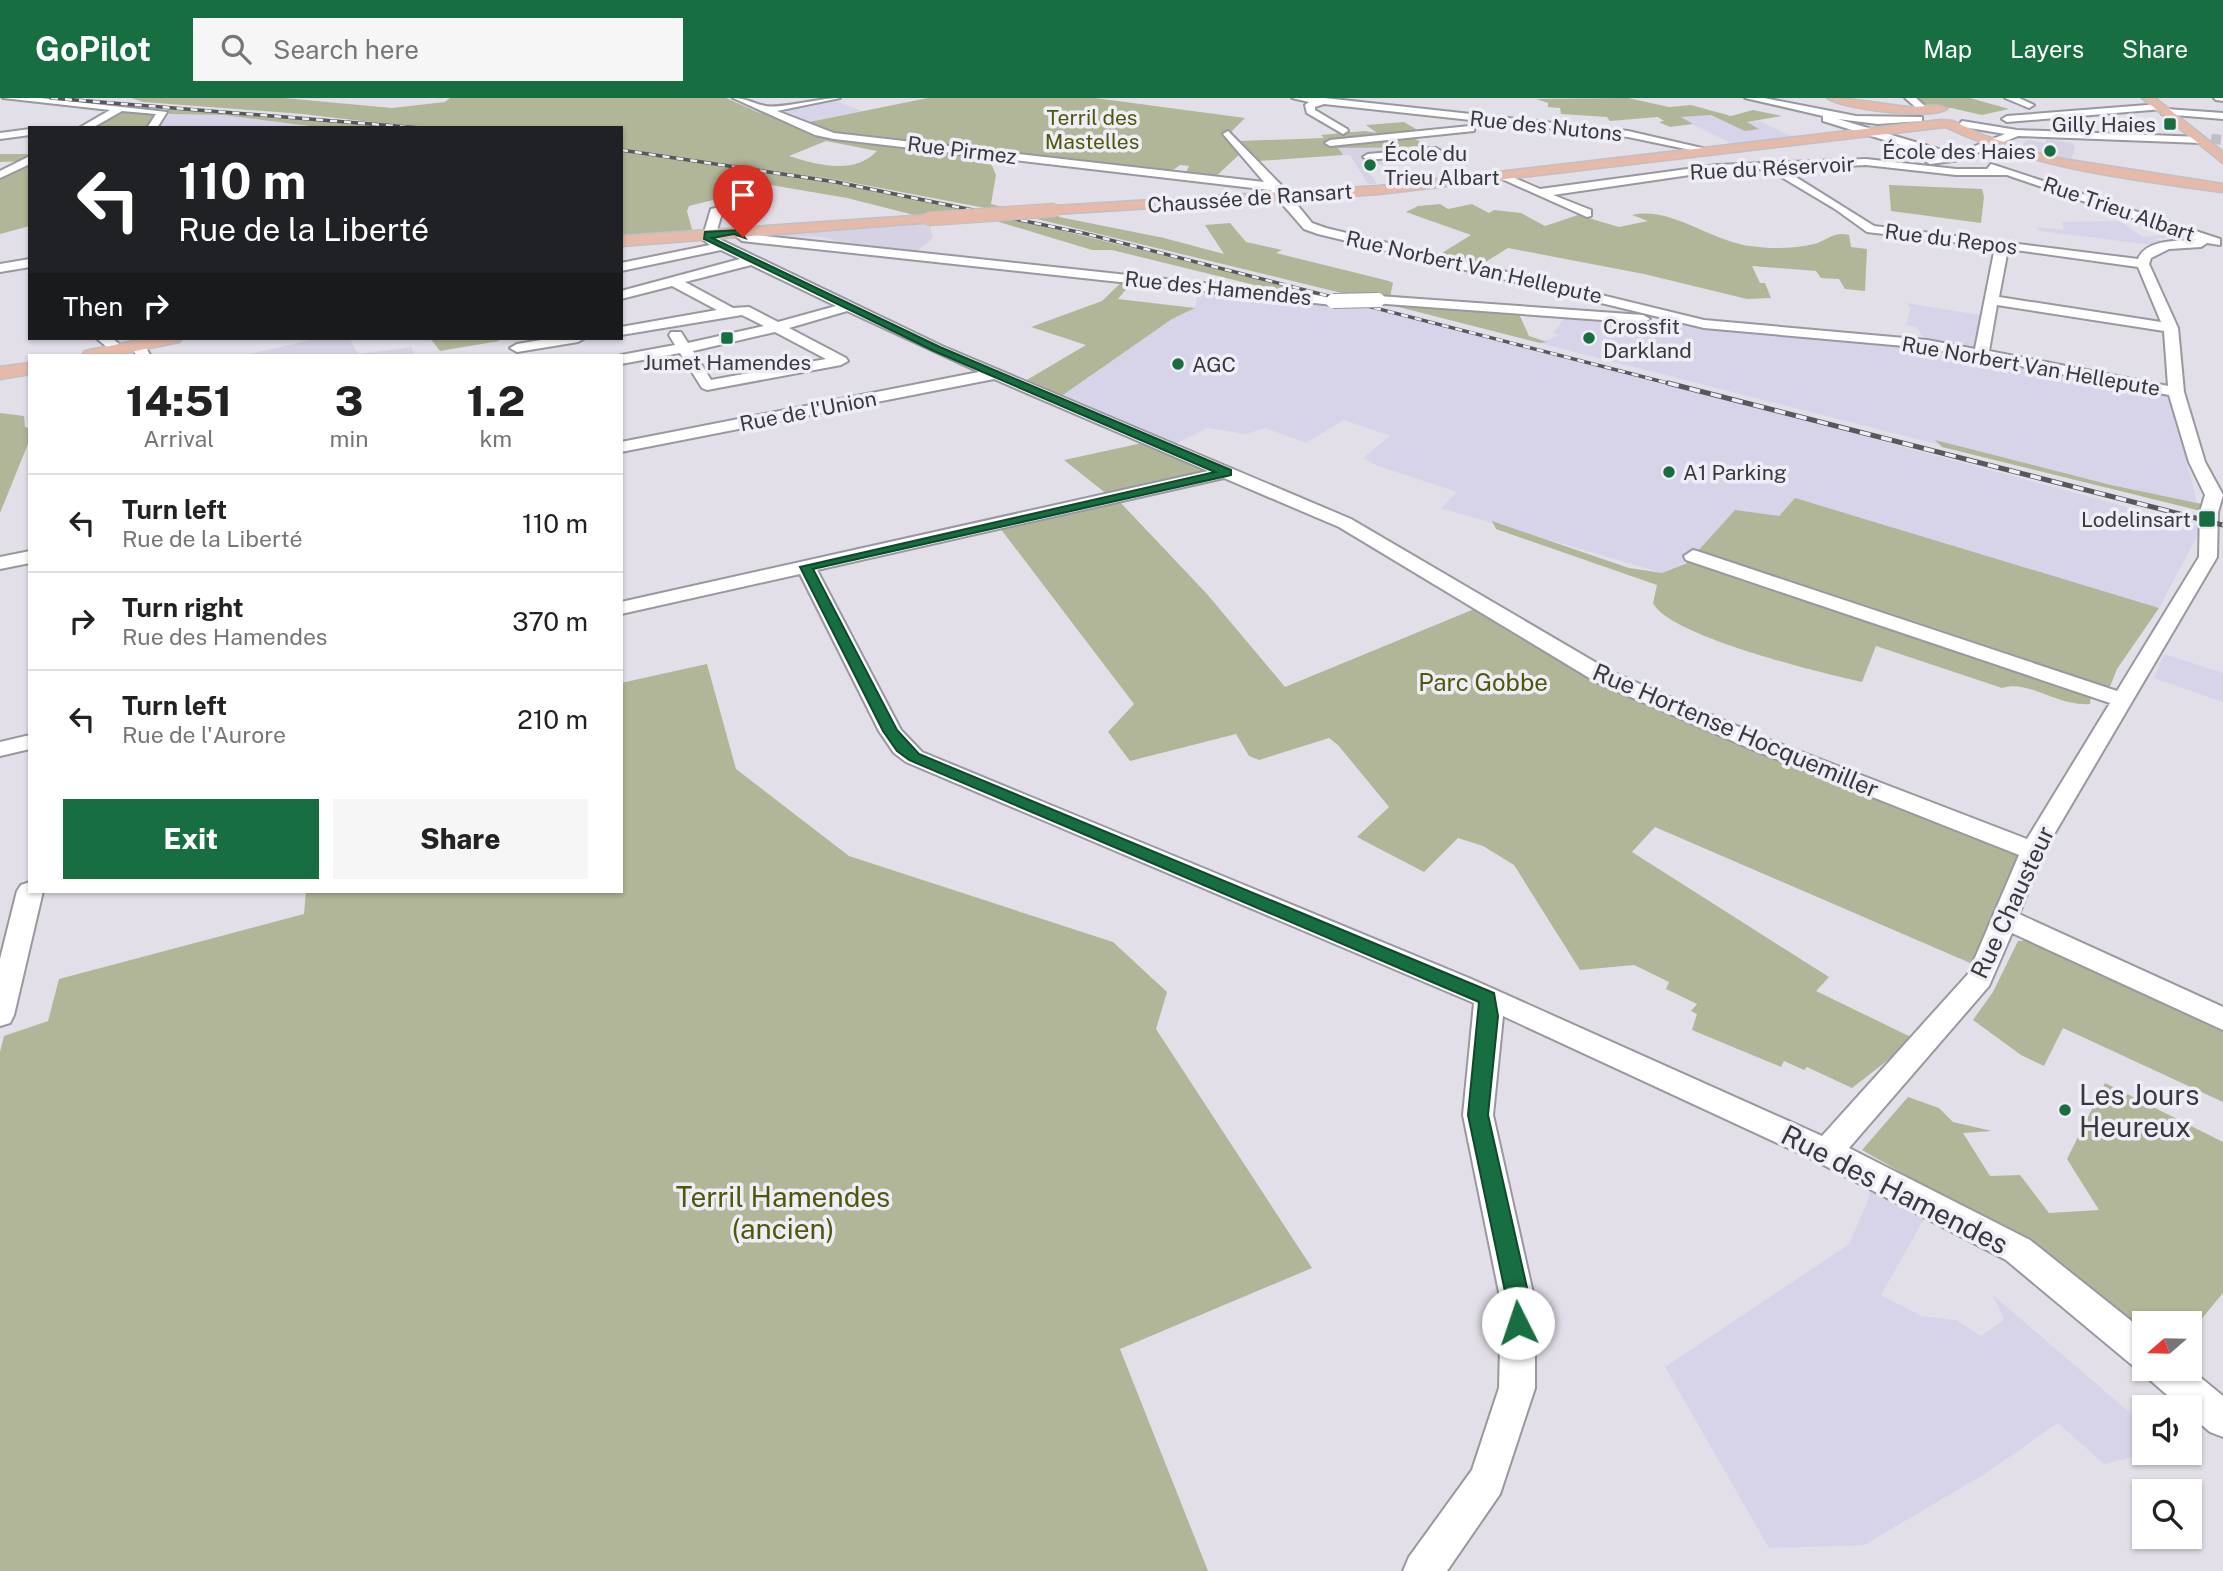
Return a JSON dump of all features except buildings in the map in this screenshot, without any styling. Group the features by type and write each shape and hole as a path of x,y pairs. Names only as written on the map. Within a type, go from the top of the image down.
{"main road":[{"path":"1833,98 1917,114 1968,119 1994,142 2082,167 2220,188"},
{"path":"2148,98 2202,136 2221,157"},
{"name":"Chaussée de Ransart","path":"623,241 1280,192 1379,190 1878,132 1917,114 1968,119"},
{"path":"96,354 118,349 141,350 168,340"},
{"path":"0,373 28,368"}],"street":[{"path":"8,98 162,112 153,126"},
{"name":"Rue Pirmez","path":"738,98 834,136 1280,192"},
{"path":"768,110 835,98"},
{"name":"Rue des Nutons","path":"1297,98 1328,100 1473,123 1516,123 1628,134 1710,151"},
{"path":"1343,131 1310,111 1310,105 1348,98"},
{"path":"1751,98 1829,113 1904,122 1917,114"},
{"path":"2010,98 2029,105"},
{"path":"1968,119 2041,100"},
{"path":"2202,101 2223,110"},
{"path":"88,126 121,107"},
{"name":"Chaussée de Ransart","path":"1968,119 2163,109 2223,116"},
{"name":"Rue Trieu Albart","path":"1829,113 1827,119 2007,172 2220,242"},
{"path":"1968,119 2017,133 2168,151"},
{"path":"1427,124 1473,123"},
{"path":"1330,143 1473,123"},
{"path":"0,136 28,132"},
{"path":"1777,145 1866,162 1956,158 2017,133 2202,136"},
{"name":"Rue Norbert Van Hellepute","path":"1228,134 1308,226 1322,231 1704,324 1842,334 1981,354 2176,392"},
{"path":"1381,137 1396,156"},
{"name":"Rue du Repos","path":"1738,148 1839,206 1871,229 1912,232 2143,264"},
{"path":"1368,157 1436,152"},
{"path":"2195,154 2221,157"},
{"path":"0,175 28,160"},
{"name":"Rue du Réservoir","path":"1539,193 1717,168 1866,162 1956,172 2007,172"},
{"path":"1499,175 1587,213"},
{"path":"708,234 717,209 729,209"},
{"name":"Rue des Hamendes","path":"736,232 738,236 1333,301 1378,300 1704,324"},
{"name":"Rue Hortense Hocquemiller","path":"708,234 708,239 722,246 995,374 1345,523 1604,677 1759,744 2033,851"},
{"path":"2219,495 2197,463 2176,392 2171,328 2143,264 2145,256 2166,245 2220,242"},
{"path":"1981,354 2001,245"},
{"path":"623,267 722,246"},
{"path":"678,256 706,272"},
{"path":"623,294 753,260"},
{"path":"0,268 28,263"},
{"path":"673,281 729,311"},
{"path":"1993,300 2171,328"},
{"path":"623,360 780,329 849,306"},
{"path":"623,331 744,310 841,361 707,386 669,323"},
{"path":"623,320 637,328"},
{"path":"106,340 118,349"},
{"path":"516,347 564,340"},
{"name":"Rue de l'Union","path":"623,447 995,374"},
{"path":"623,608 1227,472"},
{"name":"Rue Chausteur","path":"1827,1152 1979,979 2033,851 2121,700 2215,560 2209,512 2219,495"},
{"path":"1693,556 2121,700"},
{"path":"0,563 28,558"},
{"name":"Rue des Hamendes","path":"806,567 890,731 902,748 914,757 1488,998 1626,1058 1827,1152 2018,1250 2132,1343"},
{"path":"0,749 28,742"},
{"path":"0,1015 30,893"},
{"path":"2006,919 2223,1019"},
{"path":"1423,1571 1487,1481 1517,1388 1518,1301 1478,1115 1489,1016 1488,998"},
{"path":"2178,1381 2223,1419"}],"shaded area":[{"path":"836,101 862,111 808,122 785,112"},
{"path":"1722,113 1740,122 1759,121 1802,141 1736,146 1679,117"},
{"path":"169,114 223,115 309,126 154,126"},
{"name":"École des Haies","path":"2047,139 2073,143 2075,148 2070,163 2018,149 2027,140 2045,143"},
{"name":"École du Trieu Albart","path":"1427,145 1448,156 1401,164 1364,165 1377,184 1368,184 1350,155 1343,155 1337,148 1384,146 1393,149"},
{"path":"929,221 933,238 913,254 838,244 837,241 823,237 773,236 773,231"},
{"path":"2119,221 2143,237 2182,237 2149,239 2179,242 2161,246 2040,231 2035,227 2064,230 2062,222"},
{"path":"1208,289 1387,309 2202,527 2159,608 1795,499 1779,516 1662,573 1441,508 1457,492 1378,466 1363,458 1390,436 1344,420 1306,443 1265,428 1246,434 1208,428 1173,445 1060,397 1172,319 1195,308 1198,294"},
{"path":"1906,303 1987,316 1973,349 1925,340 1917,327 1906,325 1911,308"},
{"path":"1562,317 1830,335 1931,348 2169,393 2197,503 2111,485 1937,442 1940,445 1540,343 1560,335 1553,333 1563,320"},
{"path":"310,340 350,340 358,354 249,354"},
{"path":"412,347 414,354 358,354"},
{"path":"2164,654 2223,673 2223,702 2154,678"},
{"path":"1871,1185 1924,1219 1881,1295 1921,1316 1956,1320 1981,1336 2004,1320 1993,1295 2132,1415 2132,1457 2104,1464 2058,1423 1983,1475 1864,1545 1769,1548 1665,1367 1849,1244 1868,1200"}],"green space":[{"name":"Terril des Mastelles","path":"131,98 284,98 392,108 445,102 450,98 726,98 760,113 768,113 799,124 928,98 1095,98 1245,118 1229,134 1241,153 1213,179 1200,174 1185,175 1189,166 1180,165 1169,173 1051,157 988,156 996,175 991,204 1014,210 1001,211 807,174 978,209 922,217 847,198 771,185 760,195 721,198 689,206 687,211 693,233 623,239 623,126 309,126 223,115 169,114 167,109 395,125 303,114 143,102","holes":["826,141 877,151 868,158 847,166 835,166 789,156"]},
{"path":"1628,98 1669,107 1691,105 1731,116 1753,110 1782,116 1747,122 1759,129 1745,131 1711,115 1681,117 1693,124 1670,127 1659,122 1664,121 1658,117 1610,121 1607,117 1561,114 1560,108 1548,107 1548,103 1536,99"},
{"path":"1913,98 1970,98 2009,109 1982,115 1951,108 1921,106"},
{"path":"121,107 162,112 152,126 88,126"},
{"path":"1404,122 1421,132 1409,136 1427,145 1338,148 1343,155 1259,161 1239,141 1324,138 1321,135 1365,131 1377,133 1366,125"},
{"path":"0,154 28,154 28,227 0,234 0,174 24,161 0,162"},
{"path":"1889,185 1982,189 1984,197 1981,223 1891,211"},
{"path":"1440,204 1448,209 1472,204 1489,213 1494,210 1521,213 1545,226 1578,215 1619,227 1648,221 1632,215 1661,215 1735,243 1766,248 1806,246 1835,235 1849,235 1851,247 1867,249 1865,291 1845,289 1839,279 1821,278 1816,271 1752,266 1760,283 1765,283 1771,298 1747,299 1644,274 1508,248 1479,266 1437,256 1471,235 1406,212 1418,206"},
{"path":"1057,213 1059,217 1164,238 1224,254 1205,225 1230,223 1246,242 1282,250 1276,253 1389,281 1393,283 1390,297 1362,298 1025,216"},
{"path":"1007,217 1340,299 1303,297 1112,250 1092,250 986,218"},
{"path":"1124,280 1133,281 1118,299 1195,308 1172,319 1060,397 1025,381 1086,345 1031,327 1102,301"},
{"path":"1379,302 1519,314 1529,336 1547,342 1540,343"},
{"path":"432,340 499,341 440,351"},
{"path":"0,413 24,416 25,427 28,428 28,444 0,513"},
{"path":"1935,440 2111,485 2202,504 2201,511 1942,447"},
{"path":"1147,442 1203,469 1202,475 1108,495 1064,460"},
{"path":"1795,498 2159,608 2117,669 2105,699 2091,696 2090,704 2066,702 2022,687 2002,688 1876,646 1862,682 1748,652 1687,628 1665,616 1653,603 1657,585 1496,529 1492,521 1629,568 1662,573 1687,563 1735,510 1779,516"},
{"name":"Parc Gobbe","path":"1119,501 1207,594 1285,687 1484,605 1604,677 2033,851 1984,969 1655,827 1632,852 1829,977 1816,991 1915,1039 1852,1088 1807,1067 1804,1070 1784,1061 1781,1067 1692,1030 1697,1014 1691,1011 1697,1004 1666,989 1669,982 1634,965 1580,970 1514,865 1483,846 1458,838 1424,872 1357,837 1389,807 1338,745 1329,738 1259,760 1249,756 1236,734 1130,761 1108,732 1134,704 1000,528"},
{"name":"Terril Hamendes (ancien)","path":"707,664 736,769 849,856 1113,942 1167,992 1156,1029 1312,1268 1120,1349 1208,1571 0,1571 0,1052 4,1036 48,1021 59,979 304,914 306,893 623,893 623,683"},
{"path":"2036,940 2223,1029 2223,1102 2063,1028 2044,1066 2021,1055 1973,1020 1993,992 2018,941"},
{"path":"2105,1083 2223,1142 2223,1293 2202,1318 2202,1311 2132,1311 2132,1331 1960,1206 1862,1150 1908,1097 1939,1108 1953,1122 1992,1131 1963,1133 1990,1176 2020,1175 2049,1213 2099,1210 2067,1159"}],"tunnel":[{"path":"2211,139 2223,140"}],"railway":[{"path":"51,98 395,126"},
{"path":"623,150 836,182 1083,233 1675,385"},
{"path":"1668,383 2223,525"}],"place":[{"name":"Gilly Haies","path":"2170,124"},
{"name":"École des Haies","path":"2050,151"},
{"name":"École du Trieu Albart","path":"1370,165"},
{"name":"Jumet Hamendes","path":"727,338"},
{"name":"Crossfit Darkland","path":"1589,338"},
{"name":"AGC","path":"1178,364"},
{"name":"A1 Parking","path":"1669,472"},
{"name":"Lodelinsart","path":"2207,519"},
{"name":"Les Jours Heureux","path":"2065,1110"}],"route":[{"path":"743,237 736,235 736,232 708,234 708,239 937,349 1227,472 806,567 890,731 902,748 914,757 1488,998 1489,1016 1478,1115 1502,1215 1518,1301 1518,1323"}]}
